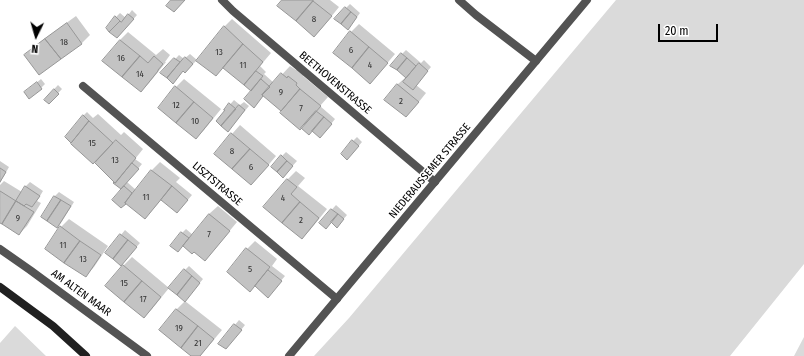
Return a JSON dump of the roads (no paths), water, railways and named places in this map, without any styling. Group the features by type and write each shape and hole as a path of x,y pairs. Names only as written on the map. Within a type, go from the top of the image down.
{"main road":[{"path":"0,287 53,326 86,356"}],"street":[{"name":"BEETHOVENSTRASSE","path":"222,0 233,11 435,182"},
{"path":"459,0 476,15 536,61"},
{"name":"NIEDERAUSSEMER STRASSE","path":"289,356 587,0"},
{"name":"LISZTSTRASSE","path":"83,86 337,299"},
{"name":"AM ALTEN MAAR","path":"0,249 147,356"}]}
